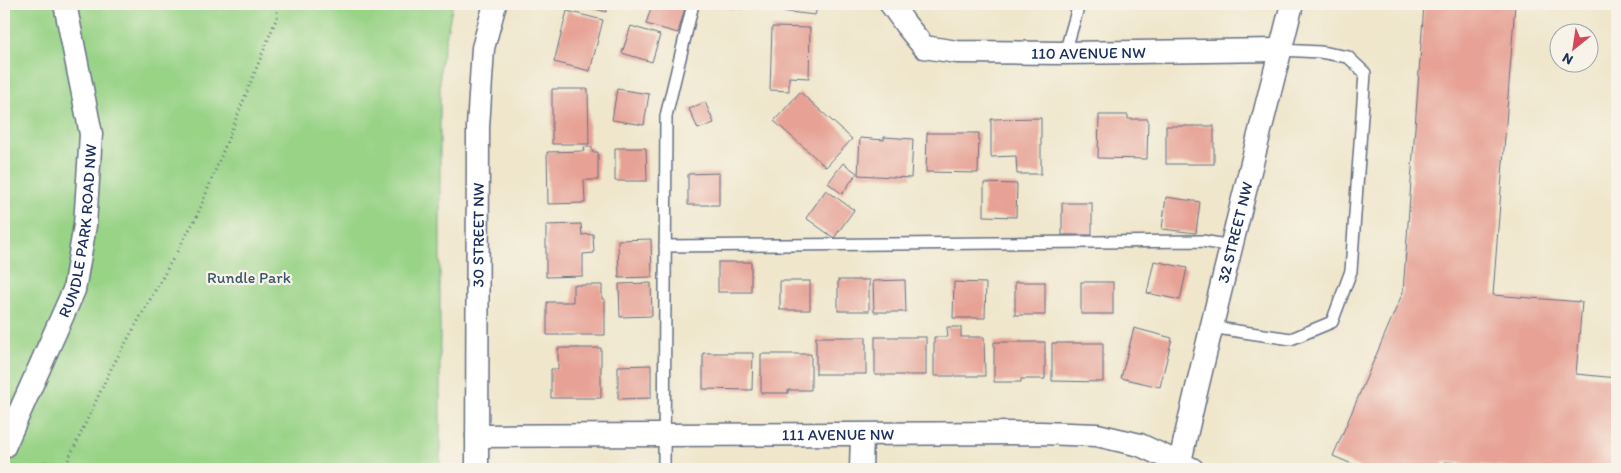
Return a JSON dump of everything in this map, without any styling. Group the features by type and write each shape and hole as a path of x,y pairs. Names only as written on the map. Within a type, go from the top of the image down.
{"street":[{"name":"RUNDLE PARK ROAD NW","path":"4,447 74,290 85,225 91,134 65,4"},
{"name":"30 STREET NW","path":"477,469 478,127 483,48 495,4"},
{"name":"110 AVENUE NW","path":"891,4 924,47 957,52 1065,53 1280,50"},
{"name":"32 STREET NW","path":"1186,466 1210,327 1292,4"},
{"name":"111 AVENUE NW","path":"477,436 1041,433 1097,435 1140,445 1186,466"},
{"path":"861,469 862,434"}],"lane":[{"path":"664,469 666,116 693,4"},
{"path":"1065,53 1079,4"},
{"path":"1210,327 1290,339 1332,322 1351,271 1365,73 1348,58 1320,52 1280,50"},
{"path":"665,246 1202,241 1232,246"}],"path":[{"path":"64,469 111,369 197,216 277,17 277,4"}],"green space":[{"name":"Rundle Park","path":"4,4 453,4 440,66 440,469 4,469"}],"building":[{"path":"579,4 609,4 606,12"},
{"path":"652,4 686,5 678,33 646,24"},
{"path":"712,4 743,4 742,9 711,6"},
{"path":"766,4 818,4 815,15 764,9"},
{"path":"1424,4 1515,4 1493,295 1582,302 1576,374 1617,378 1617,469 1537,469 1444,462 1441,469 1364,469 1333,456 1403,292"},
{"path":"567,11 603,20 590,71 554,62"},
{"path":"631,26 660,35 652,62 622,53"},
{"path":"772,27 810,28 809,78 789,77 789,91 770,90"},
{"path":"552,89 588,89 589,144 552,144"},
{"path":"617,89 649,94 644,125 612,120"},
{"path":"800,92 852,139 826,167 774,121"},
{"path":"705,102 714,123 698,129 689,109"},
{"path":"1099,115 1128,115 1128,119 1148,119 1147,159 1098,158"},
{"path":"1041,118 1041,174 1017,174 1016,156 991,157 991,119"},
{"path":"1166,126 1214,126 1214,164 1166,164"},
{"path":"927,133 979,133 978,173 926,172"},
{"path":"884,137 913,139 911,178 858,175 860,138 884,140"},
{"path":"584,147 592,147 592,152 598,152 598,180 584,180 585,203 548,204 547,152 585,151"},
{"path":"615,148 646,148 647,181 615,181"},
{"path":"843,163 857,173 842,194 828,183"},
{"path":"719,173 719,205 688,205 688,174"},
{"path":"984,183 1017,184 1016,217 984,216"},
{"path":"826,190 854,210 834,238 806,218"},
{"path":"1166,197 1200,202 1196,233 1162,229"},
{"path":"1062,203 1092,203 1092,235 1062,235"},
{"path":"581,224 582,235 593,234 594,253 583,254 583,276 546,277 546,225"},
{"path":"651,239 652,277 619,278 618,240"},
{"path":"1154,261 1187,268 1180,300 1147,293"},
{"path":"718,262 751,262 751,292 718,292"},
{"path":"838,280 869,280 869,311 838,311"},
{"path":"905,280 906,312 874,312 873,281"},
{"path":"780,281 810,281 810,310 780,310"},
{"path":"954,282 986,283 985,318 953,318"},
{"path":"1015,282 1045,282 1045,315 1015,315"},
{"path":"1081,282 1113,282 1113,314 1081,314"},
{"path":"651,283 652,316 620,317 619,284"},
{"path":"573,285 602,285 602,299 605,299 605,335 547,335 547,302 573,302"},
{"path":"947,327 961,327 961,337 984,337 985,376 934,376 934,337 948,337"},
{"path":"1134,328 1172,338 1160,387 1121,378"},
{"path":"816,337 866,337 866,374 816,374"},
{"path":"875,337 926,337 926,375 875,375"},
{"path":"994,342 1045,342 1045,379 1021,379 1021,382 994,382"},
{"path":"1052,343 1103,343 1103,382 1052,381"},
{"path":"558,348 601,348 601,398 551,398 551,369 558,369"},
{"path":"703,353 753,353 752,390 703,389"},
{"path":"761,354 811,354 811,390 788,390 788,393 761,393"},
{"path":"651,365 651,398 618,399 618,366"}]}
